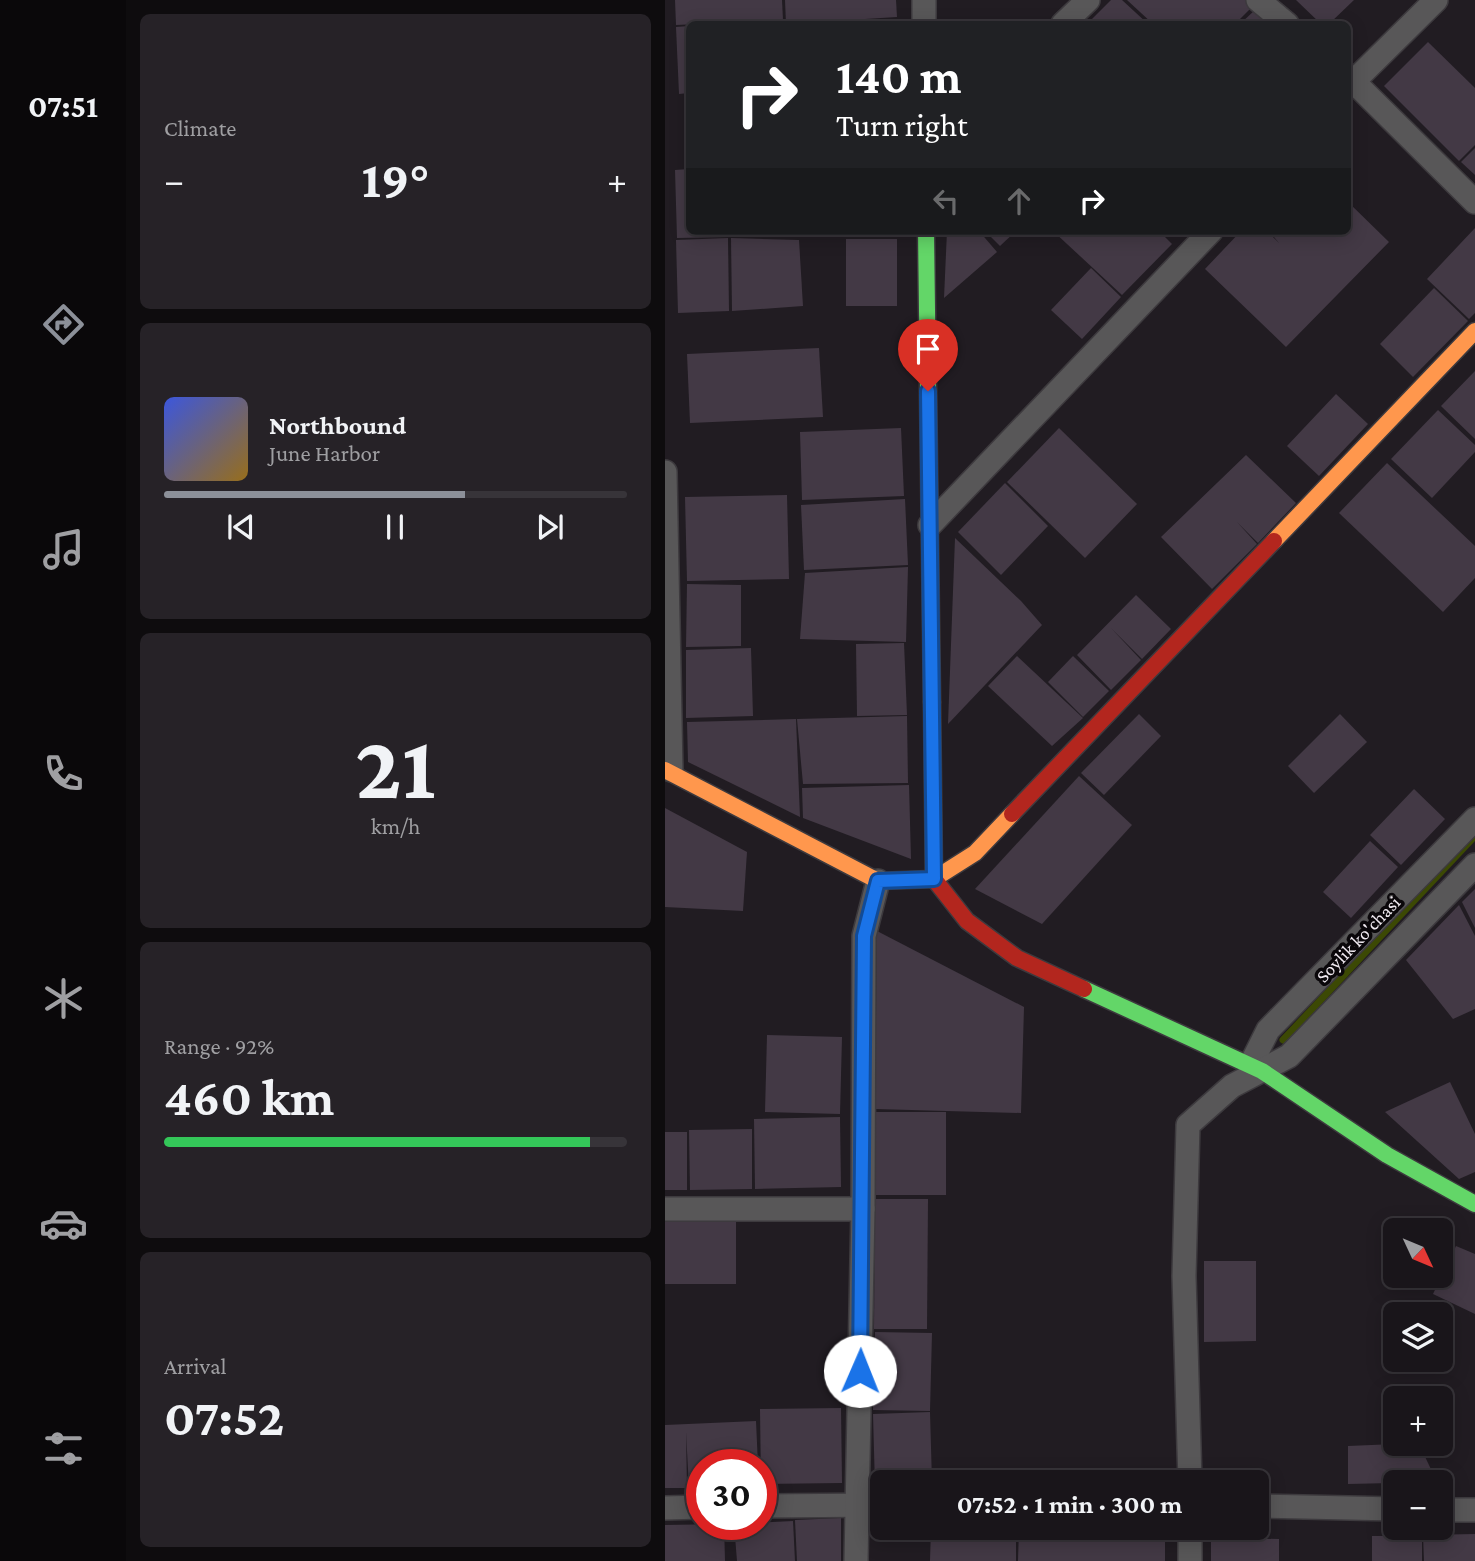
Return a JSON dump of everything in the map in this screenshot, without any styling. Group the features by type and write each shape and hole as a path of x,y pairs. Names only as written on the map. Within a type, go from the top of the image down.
{"street":[{"path":"924,0 924,21"},
{"path":"1066,21 1088,0"},
{"path":"1258,0 1283,21"},
{"path":"1351,80 1436,0"},
{"path":"1351,82 1475,202"},
{"path":"926,235 934,879 967,921 1017,958 1256,1068 1387,1155 1472,1199"},
{"path":"930,524 1207,235"},
{"path":"665,472 668,770 878,881 934,879 975,853 1475,331"},
{"name":"Soylik ko'chasi","path":"1256,1068 1268,1030 1475,819"},
{"path":"1190,1470 1184,1276 1188,1125 1256,1068 1289,1056 1475,865"},
{"path":"856,1561 863,1209 864,936 878,881"},
{"path":"665,1209 863,1209"},
{"path":"777,1506 870,1505"},
{"path":"1269,1506 1383,1508"},
{"path":"665,1508 686,1507"},
{"path":"1453,1510 1475,1510"},
{"path":"1190,1540 1190,1561"}],"building":[{"path":"675,0 782,0 783,20 686,21 686,25 676,25"},
{"path":"785,0 896,0 897,17 786,21"},
{"path":"1111,0 1122,0 1145,21 1090,21"},
{"path":"1127,0 1245,0 1252,7 1238,21 1150,21"},
{"path":"1296,0 1354,0 1332,21 1318,21"},
{"path":"1255,10 1267,21 1243,21"},
{"path":"686,26 686,93 679,94 676,27"},
{"path":"1428,42 1475,88 1475,145 1459,161 1384,86"},
{"path":"1475,148 1475,175 1461,162"},
{"path":"686,169 686,235 730,237 677,238 675,170"},
{"path":"1351,205 1389,242 1286,347 1205,269 1237,235 1271,235 1279,243 1272,235 1351,235"},
{"path":"1475,228 1475,313 1469,319 1427,279"},
{"path":"897,235 897,237 863,237"},
{"path":"947,235 982,235 997,252 944,298"},
{"path":"989,235 1012,235 1000,246"},
{"path":"1057,235 1163,235 1172,244 1122,295"},
{"path":"728,238 729,311 678,313 676,240"},
{"path":"731,238 799,240 803,306 732,311"},
{"path":"846,239 897,239 897,306 846,306"},
{"path":"1091,268 1121,297 1082,339 1051,310"},
{"path":"1434,288 1468,321 1413,377 1380,344"},
{"path":"819,348 823,417 690,423 687,354"},
{"path":"1475,371 1475,439 1441,406"},
{"path":"1336,394 1368,424 1319,476 1287,446"},
{"path":"1438,410 1475,445 1475,452 1432,498 1391,459"},
{"path":"901,428 904,496 802,500 800,432"},
{"path":"1059,428 1137,504 1085,558 1007,482"},
{"path":"1246,455 1296,503 1258,543 1237,522 1257,544 1212,589 1161,537"},
{"path":"1387,463 1475,546 1475,578 1443,612 1339,513"},
{"path":"1005,483 1048,526 1001,575 958,532"},
{"path":"787,495 789,579 687,581 685,497"},
{"path":"905,499 908,565 804,570 801,505"},
{"path":"955,538 1021,601 1042,625 948,724"},
{"path":"908,567 906,642 800,639 805,573"},
{"path":"687,584 741,585 741,646 686,647"},
{"path":"1136,595 1171,629 1142,659 1111,628 1141,660 1111,690 1077,655"},
{"path":"904,643 907,715 857,716 856,644"},
{"path":"751,648 753,716 686,718 686,650"},
{"path":"1017,656 1083,718 1052,746 988,686"},
{"path":"1073,656 1109,691 1083,717 1048,682"},
{"path":"1139,714 1161,736 1104,795 1081,773"},
{"path":"1340,714 1367,742 1314,793 1288,766"},
{"path":"907,716 908,783 803,784 797,719"},
{"path":"796,719 800,817 688,762 687,722"},
{"path":"1079,776 1132,825 1042,924 975,889"},
{"path":"909,785 911,859 803,818 802,788"},
{"path":"1414,789 1445,819 1401,865 1370,835"},
{"path":"665,808 747,852 743,911 665,907"},
{"path":"1370,841 1398,867 1351,918 1323,892"},
{"path":"1475,889 1475,928 1462,902"},
{"path":"1459,905 1475,936 1475,1009 1453,1019 1406,960"},
{"path":"877,931 1024,1007 1021,1113 875,1109"},
{"path":"767,1035 842,1037 840,1114 765,1112"},
{"path":"1450,1082 1475,1134 1475,1172 1459,1179 1385,1112"},
{"path":"875,1112 946,1112 946,1195 875,1195"},
{"path":"840,1117 841,1187 755,1189 754,1119"},
{"path":"752,1129 752,1189 690,1190 689,1130"},
{"path":"665,1132 687,1132 687,1190 665,1190"},
{"path":"875,1199 928,1199 927,1329 874,1329"},
{"path":"665,1220 736,1221 736,1284 665,1284"},
{"path":"1456,1246 1475,1254 1475,1314 1433,1294 1436,1288 1453,1288 1453,1252"},
{"path":"1204,1261 1256,1261 1256,1341 1204,1342"},
{"path":"875,1332 932,1333 930,1411 873,1410"},
{"path":"841,1408 842,1483 777,1484 777,1449 761,1449 760,1409"},
{"path":"930,1412 932,1470 875,1470 873,1414"},
{"path":"756,1421 757,1449 687,1449 686,1432 686,1488 665,1488 665,1425"},
{"path":"1383,1445 1383,1456 1425,1456 1431,1470 1383,1470 1383,1483 1348,1484 1348,1446"},
{"path":"841,1518 841,1561 797,1561 795,1520"},
{"path":"793,1521 795,1561 737,1561 735,1540 777,1540 777,1522"},
{"path":"665,1525 686,1525 686,1540 724,1540 725,1561 665,1561"},
{"path":"1453,1534 1475,1534 1475,1561 1424,1561 1423,1540 1453,1540"},
{"path":"1372,1536 1383,1536 1383,1540 1422,1540 1422,1561 1372,1561"},
{"path":"1279,1539 1279,1561 1211,1561 1211,1540"},
{"path":"931,1540 1016,1540 1016,1561 930,1561"},
{"path":"1019,1540 1165,1540 1165,1561 1018,1561"}],"waterway":[{"path":"1283,1040 1475,836"}],"traffic: fast":[{"path":"926,235 932,702"},
{"path":"1084,989 1262,1071 1387,1155 1475,1204"}],"traffic: slow":[{"path":"1274,541 1475,331"},
{"path":"665,770 878,881 934,879 975,853 1012,814"}],"traffic: jam":[{"path":"1012,814 1274,541"},
{"path":"932,702 934,879 967,921 1017,958 1084,989"}],"route":[{"path":"860,1371 864,936 878,881 934,879 928,391"}]}
